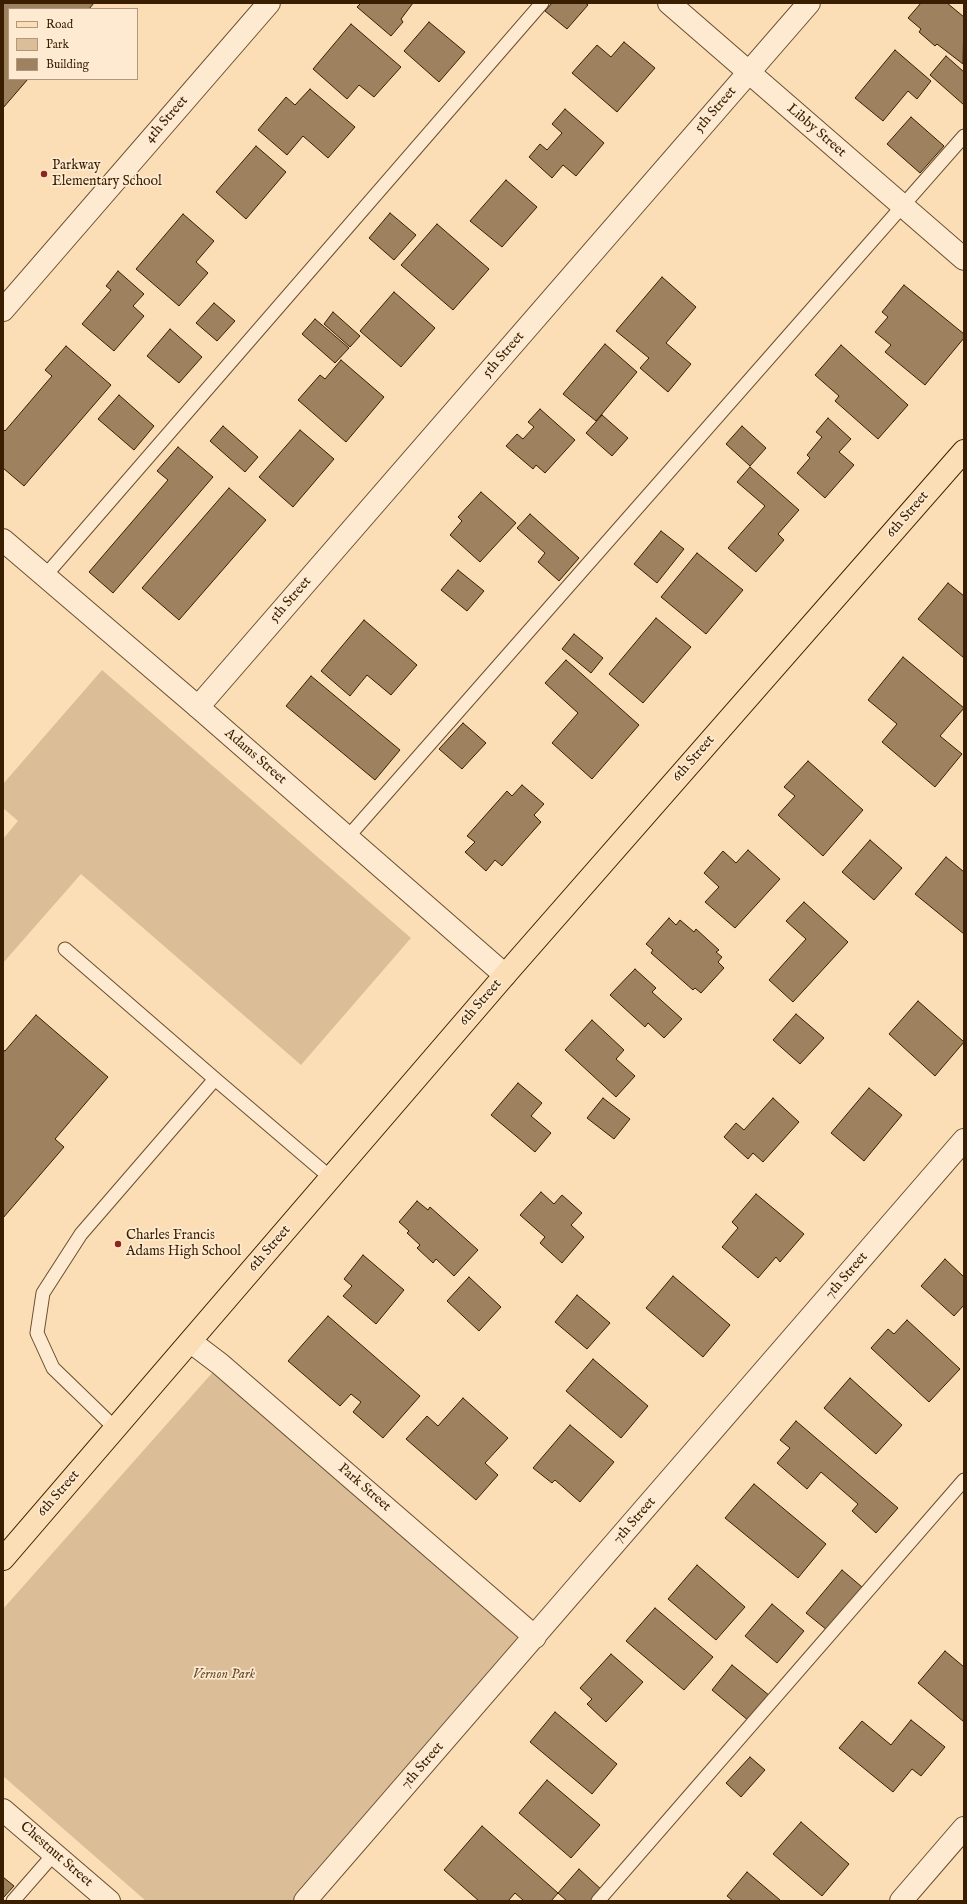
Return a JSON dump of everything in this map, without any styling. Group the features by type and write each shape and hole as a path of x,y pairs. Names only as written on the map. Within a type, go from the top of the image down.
{"main road":[{"name":"6th Street","path":"3,1559 505,975 964,451"}],"street":[{"name":"4th Street","path":"3,310 269,3"},
{"name":"Libby Street","path":"669,3 964,259"},
{"name":"5th Street","path":"198,707 809,3"},
{"name":"Adams Street","path":"3,540 198,707 505,975"},
{"name":"7th Street","path":"305,1901 964,1140"},
{"name":"Park Street","path":"191,1342 220,1364 535,1637"},
{"name":"Chestnut Street","path":"3,1810 109,1901"},
{"path":"901,1901 964,1828"}],"lane":[{"path":"45,576 542,3"},
{"path":"347,838 964,136"},
{"path":"65,949 331,1178"},
{"path":"116,1429 53,1368 37,1333 43,1293 81,1234 215,1079"},
{"path":"598,1901 964,1480"},
{"path":"13,1901 54,1854"}],"green space":[{"path":"102,670 411,938 301,1065 81,874 3,963 3,839 18,821 3,808 3,784"},
{"name":"Vernon Park","path":"220,1364 535,1637 305,1901 146,1901 3,1776 3,1609"}],"building":[{"path":"3,3 94,3 90,8 8,8 8,80 27,80 3,108"},
{"path":"361,3 413,3 401,19 403,22 391,36 357,7"},
{"path":"552,3 585,3 588,5 567,29 545,11"},
{"path":"921,3 947,3 964,17 963,64 937,44 935,46 919,32 921,29 908,18"},
{"path":"429,22 465,52 439,82 404,51"},
{"path":"351,24 401,67 374,97 359,85 347,99 313,69"},
{"path":"624,42 655,68 617,112 572,73 597,45 611,57"},
{"path":"895,50 931,81 917,99 908,91 883,121 855,98"},
{"path":"946,56 964,72 964,105 930,75"},
{"path":"310,89 355,127 328,158 303,136 287,155 258,130 286,97 295,105"},
{"path":"565,109 604,143 576,176 563,165 552,178 529,157 540,144 547,150 562,133 552,124"},
{"path":"911,117 944,146 920,173 887,144"},
{"path":"256,146 286,172 246,219 216,192"},
{"path":"506,180 537,207 502,247 470,221"},
{"path":"390,213 416,235 394,260 369,238"},
{"path":"183,214 214,241 196,262 208,273 179,306 136,269"},
{"path":"437,224 489,269 453,310 401,265"},
{"path":"118,271 144,294 133,306 144,316 114,351 82,324 111,290 106,286"},
{"path":"662,277 696,307 666,343 691,364 668,392 640,368 649,358 616,331"},
{"path":"904,285 964,334 964,338 925,385 885,352 891,345 875,332 888,317 882,312"},
{"path":"394,292 435,328 401,367 360,331"},
{"path":"214,303 235,321 217,341 196,323"},
{"path":"333,312 360,336 350,347 324,324"},
{"path":"315,319 349,348 335,363 302,334"},
{"path":"170,329 202,357 179,383 147,356"},
{"path":"605,344 637,372 596,421 563,394"},
{"path":"841,345 908,405 878,439 835,401 839,396 815,375"},
{"path":"66,346 111,385 24,486 3,468 3,429 5,431 52,376 45,370"},
{"path":"341,360 384,397 346,442 298,400 320,375 325,379"},
{"path":"119,395 154,426 134,450 98,419"},
{"path":"540,409 575,440 545,473 536,465 533,469 506,446 517,434 523,439 534,427 528,422"},
{"path":"602,415 628,438 612,456 586,433"},
{"path":"828,418 851,439 839,452 854,465 825,498 797,473 810,458 807,455 822,437 816,432"},
{"path":"223,426 258,457 245,472 210,441"},
{"path":"742,426 766,448 750,466 726,444"},
{"path":"300,430 334,459 293,507 259,477"},
{"path":"178,447 213,477 113,593 89,572 168,480 157,471"},
{"path":"750,467 799,510 778,534 784,540 756,572 728,548 765,506 737,482"},
{"path":"229,488 266,520 179,620 142,588"},
{"path":"481,492 516,523 480,562 450,535 462,521 458,517"},
{"path":"530,514 579,558 559,581 538,562 545,553 517,528"},
{"path":"661,531 684,549 657,583 634,564"},
{"path":"697,553 743,590 706,634 661,597"},
{"path":"458,570 484,591 467,611 441,590"},
{"path":"948,583 964,596 964,658 918,619"},
{"path":"656,618 691,647 643,703 609,674"},
{"path":"364,620 417,665 391,695 367,675 350,696 321,671"},
{"path":"574,634 603,658 591,673 562,649"},
{"path":"903,657 964,708 940,736 962,754 935,787 882,742 897,724 868,700"},
{"path":"566,660 639,725 592,779 552,743 578,713 545,683"},
{"path":"311,676 400,750 375,780 286,706"},
{"path":"463,723 486,743 462,769 439,749"},
{"path":"808,761 863,810 823,856 778,815 795,796 784,787"},
{"path":"522,785 544,804 534,815 541,822 502,866 495,860 486,871 465,852 475,842 467,836 507,791 512,796"},
{"path":"870,840 902,868 874,900 842,872"},
{"path":"748,850 780,879 735,928 705,902 719,887 704,873 723,851 736,863"},
{"path":"946,857 964,872 964,934 915,894"},
{"path":"804,902 848,942 793,1002 769,980 806,939 786,921"},
{"path":"669,918 676,925 680,920 694,932 696,929 719,950 716,952 722,957 718,962 724,968 701,993 695,988 693,990 651,953 653,950 646,944"},
{"path":"635,969 656,988 652,992 682,1019 664,1038 648,1023 645,1027 610,995"},
{"path":"918,1001 964,1042 935,1076 889,1034"},
{"path":"796,1014 824,1038 800,1064 773,1040"},
{"path":"36,1015 108,1077 55,1139 64,1147 3,1218 3,1050 5,1051"},
{"path":"592,1020 624,1050 616,1059 635,1076 616,1097 565,1050"},
{"path":"518,1083 542,1103 531,1116 551,1133 535,1152 491,1115"},
{"path":"869,1088 902,1115 864,1161 831,1133"},
{"path":"603,1098 630,1119 614,1139 587,1118"},
{"path":"773,1098 799,1122 763,1162 753,1153 748,1159 724,1137 736,1123 744,1130"},
{"path":"541,1192 554,1204 562,1195 582,1213 571,1225 584,1237 562,1263 540,1243 545,1237 520,1215"},
{"path":"756,1194 804,1234 780,1262 776,1257 758,1278 722,1247 738,1228 732,1222"},
{"path":"417,1201 428,1210 430,1207 478,1250 454,1276 436,1259 433,1263 417,1248 420,1245 407,1233 409,1231 399,1222"},
{"path":"363,1255 404,1290 376,1324 343,1296 352,1286 344,1279"},
{"path":"945,1259 964,1277 964,1305 954,1316 921,1286"},
{"path":"673,1276 730,1325 703,1357 646,1308"},
{"path":"469,1277 501,1307 479,1331 447,1301"},
{"path":"577,1295 610,1323 587,1349 555,1322"},
{"path":"328,1316 420,1396 383,1438 353,1412 361,1402 351,1394 340,1406 288,1361"},
{"path":"907,1320 960,1369 929,1402 871,1348 888,1329 894,1334"},
{"path":"593,1359 648,1406 621,1438 566,1391"},
{"path":"850,1378 902,1425 876,1454 824,1408"},
{"path":"463,1398 508,1438 485,1463 498,1475 476,1500 406,1439 427,1416 438,1426"},
{"path":"796,1421 898,1508 876,1533 852,1511 858,1504 821,1472 807,1489 777,1463 790,1448 780,1440"},
{"path":"570,1425 614,1462 580,1502 555,1480 552,1483 533,1468"},
{"path":"754,1484 826,1544 798,1578 725,1518"},
{"path":"697,1565 745,1607 716,1640 668,1599"},
{"path":"842,1570 862,1587 827,1630 806,1613"},
{"path":"772,1604 804,1631 777,1663 745,1636"},
{"path":"655,1608 713,1657 684,1690 626,1641"},
{"path":"945,1651 964,1667 964,1722 918,1683"},
{"path":"611,1654 643,1682 606,1722 587,1704 592,1699 580,1688"},
{"path":"732,1665 770,1696 749,1721 712,1690"},
{"path":"555,1712 617,1764 592,1794 530,1742"},
{"path":"911,1720 945,1747 921,1776 912,1769 893,1792 839,1748 862,1721 891,1745"},
{"path":"750,1757 765,1770 741,1797 726,1783"},
{"path":"547,1780 600,1825 571,1858 519,1813"},
{"path":"801,1822 849,1864 822,1896 773,1854"},
{"path":"482,1826 558,1893 551,1901 524,1901 515,1893 508,1901 479,1901 444,1870"},
{"path":"579,1869 603,1891 594,1901 567,1901 558,1893"},
{"path":"747,1872 780,1900 733,1901 727,1896"},
{"path":"3,1877 14,1886 3,1898"}],"place":[{"name":"Parkway Elementary School","path":"44,174"},
{"name":"Charles Francis Adams High School","path":"118,1244"}]}
